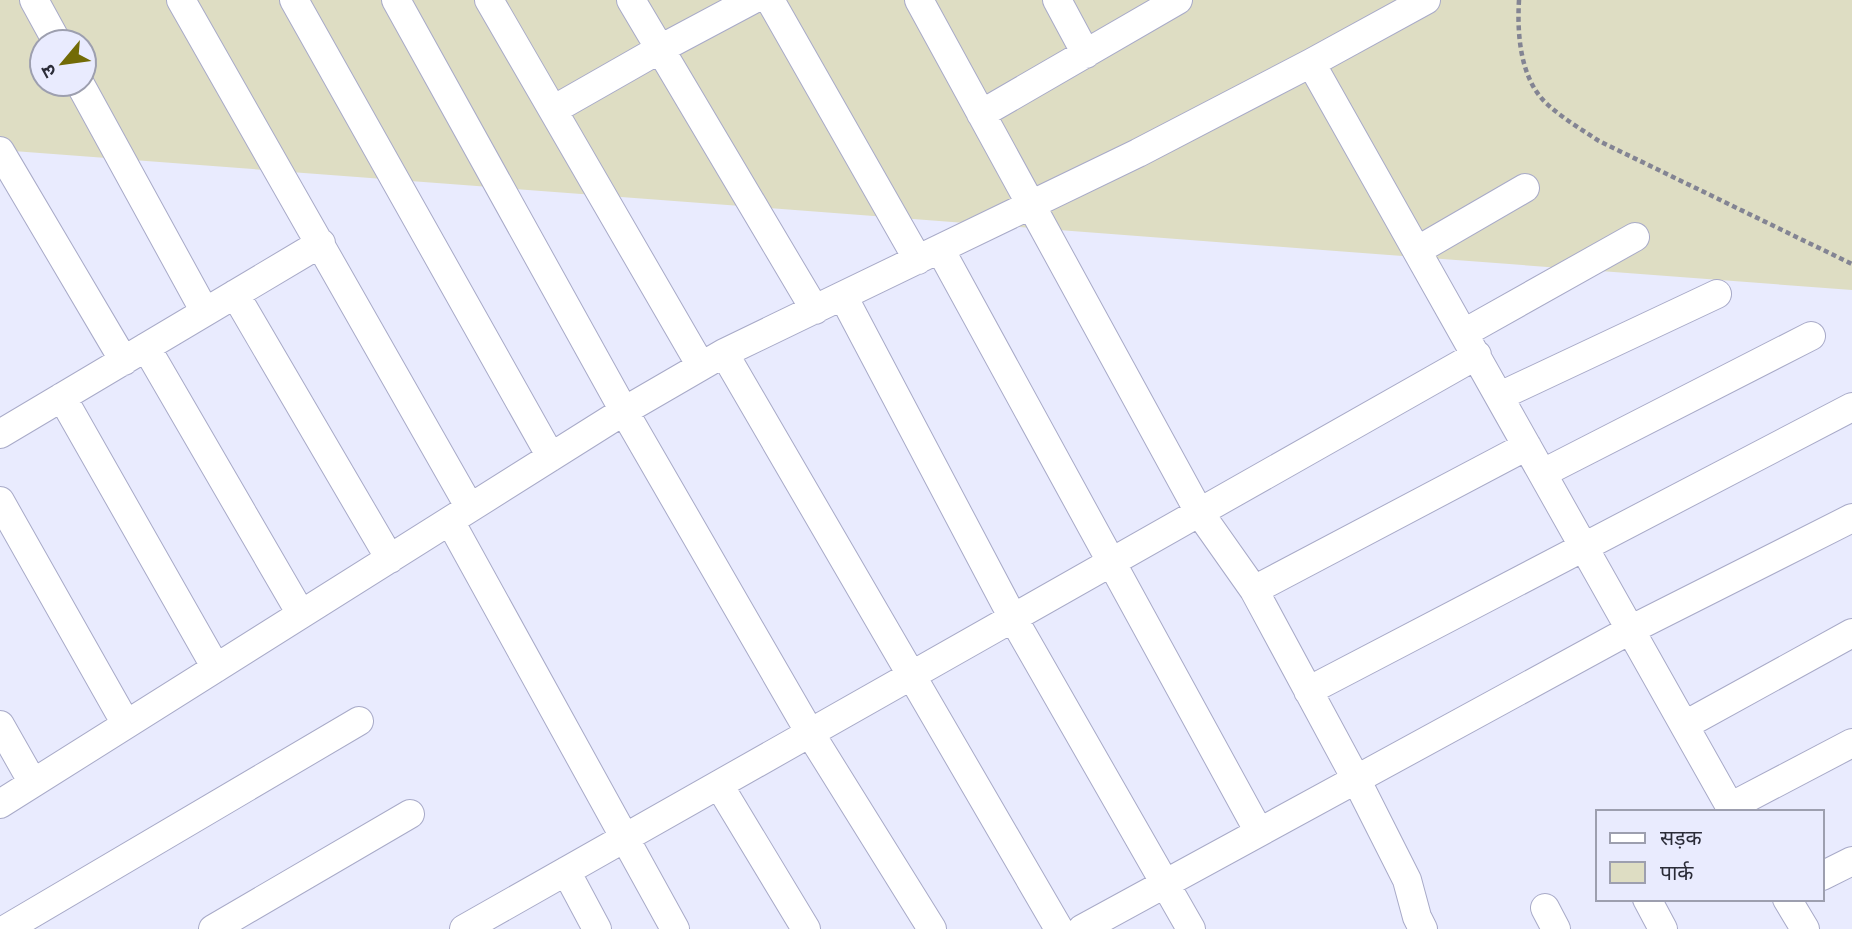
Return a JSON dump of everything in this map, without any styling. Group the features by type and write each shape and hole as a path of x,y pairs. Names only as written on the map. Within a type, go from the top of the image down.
{"street":[{"path":"34,0 49,28"},
{"path":"181,0 321,243 624,837 675,929"},
{"path":"294,0 551,457"},
{"path":"396,0 624,411 810,733 932,929"},
{"path":"489,0 553,110 911,676 1059,929"},
{"path":"631,0 815,310"},
{"path":"553,110 752,0"},
{"path":"770,0 929,255 1111,562 1259,832"},
{"path":"919,0 1199,512 1254,590 1407,880 1423,929"},
{"path":"1057,0 1086,54"},
{"path":"0,804 624,411 712,360 1138,153 1426,0"},
{"path":"982,114 1172,1"},
{"path":"1311,63 1732,809 1852,743"},
{"path":"87,98 205,312"},
{"path":"0,151 135,354 301,614"},
{"path":"1418,250 1525,188"},
{"path":"464,929 1199,512 1470,344 1635,237"},
{"path":"0,435 321,243"},
{"path":"235,294 390,559"},
{"path":"1500,396 1717,294"},
{"path":"843,296 1013,618 1191,929"},
{"path":"1543,473 1811,336"},
{"path":"62,397 216,668"},
{"path":"1308,691 1852,407"},
{"path":"1254,590 1527,446"},
{"path":"0,501 126,724"},
{"path":"1082,929 1630,629 1852,518"},
{"path":"1685,725 1852,633"},
{"path":"6,929 359,721"},
{"path":"0,725 33,783"},
{"path":"719,785 806,929"},
{"path":"213,929 410,814"},
{"path":"1824,875 1852,861"},
{"path":"566,871 597,929"},
{"path":"1648,901 1663,929"},
{"path":"1788,901 1805,929"}],"path":[{"path":"1519,0 1524,67 1544,101 1572,124 1599,141 1852,264"}],"green space":[{"path":"0,0 1852,0 1852,290 0,150"}]}
